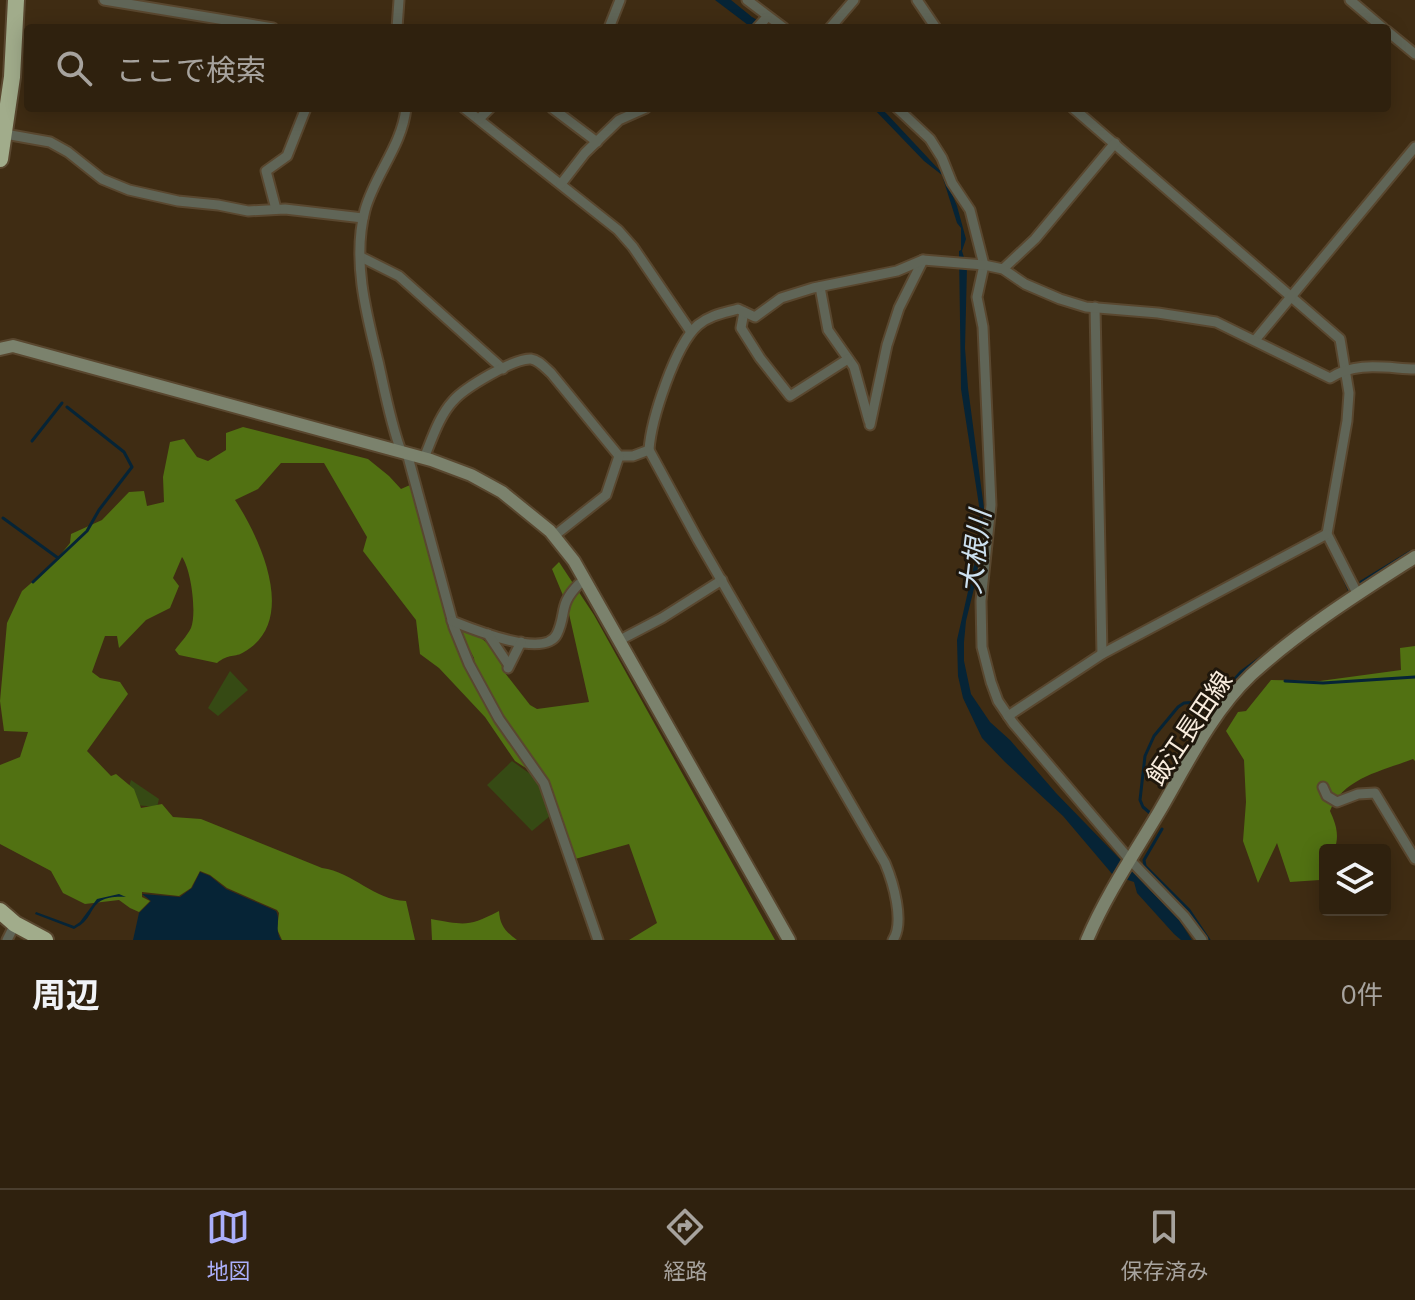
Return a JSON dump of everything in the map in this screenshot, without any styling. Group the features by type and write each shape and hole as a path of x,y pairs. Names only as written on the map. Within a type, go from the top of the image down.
{"highway":[{"path":"0,159 12,77 16,0"},
{"path":"0,911 15,924 45,940"}],"street":[{"path":"104,0 249,24"},
{"path":"397,24 399,0"},
{"path":"611,24 620,0"},
{"path":"747,0 777,24"},
{"path":"833,24 854,0"},
{"path":"917,0 933,24"},
{"path":"1350,0 1378,24"},
{"path":"761,24 766,18"},
{"path":"1391,35 1415,54"},
{"path":"276,209 266,171 287,156 304,112"},
{"path":"406,112 390,157 374,182 363,218 361,257 366,314 389,420 404,452 452,621 469,664 499,719 544,783 598,940"},
{"path":"469,112 618,230 691,332"},
{"path":"479,119 486,112"},
{"path":"557,112 597,142"},
{"path":"561,184 619,120 637,112"},
{"path":"901,112 930,139 942,158 952,183 970,210 984,265 977,297 984,342 991,505 981,601 982,647 991,682 1008,716 1129,863 1184,916 1202,940"},
{"path":"1078,112 1340,339 1349,393 1327,534 1358,595"},
{"path":"5,134 50,142 102,179 129,190 248,211 276,209 363,218"},
{"path":"1003,269 1035,239 1115,143"},
{"path":"1256,339 1415,147"},
{"path":"361,257 399,276 503,369"},
{"path":"820,287 828,330 854,367 870,425 887,345 899,308 923,260"},
{"path":"893,940 899,925 893,881 885,863 649,450 662,393 691,332 712,316 738,309 755,317 781,298 897,271 923,260 1003,269 1025,284 1060,299 1095,307 1216,322 1330,378 1343,369 1368,366 1415,369"},
{"path":"1095,307 1102,654"},
{"path":"744,312 741,328 790,396 848,359"},
{"path":"0,349 13,346 404,452 471,475 502,492 554,536 574,561 789,940"},
{"path":"424,458 452,402 471,387 529,358 551,373 619,456"},
{"path":"619,456 633,456 649,450"},
{"path":"554,536 606,495 619,456"},
{"path":"1008,716 1102,654 1327,534"},
{"name":"飯江長田線","path":"1087,940 1119,878 1234,694 1304,632 1415,557"},
{"path":"620,640 722,580"},
{"path":"452,621 488,634 541,645 552,640 558,632 566,599 579,584"},
{"path":"488,634 508,667 521,642"},
{"path":"1323,787 1327,796 1337,802 1358,794 1375,793 1415,859"},
{"path":"7,940 15,924"}],"green space":[{"path":"243,427 368,459 401,489 410,485 451,626 535,774 515,761 485,717 439,668 420,654 416,620 363,551 367,537 324,463 281,463 258,489 235,500 255,535 270,579 272,600 269,621 260,638 244,652 217,663 179,655 175,650 193,621 190,581 182,557 173,578 179,586 170,608 146,620 119,648 117,636 105,636 92,672 100,678 120,682 128,694 87,751 111,776 116,774 134,789 141,808 162,804 173,817 201,819 344,875 384,896 406,901 415,940 282,940 277,929 277,910 227,888 200,871 191,888 179,896 142,892 142,897 150,901 139,912 119,900 85,904 63,893 51,871 0,844 0,765 20,757 28,732 4,731 0,701 7,623 22,591 53,564 70,543 71,534 102,520 129,492 144,491 147,506 164,502 163,477 170,442 184,439 197,457 208,461 226,450 226,433"},
{"path":"559,562 594,615 775,940 629,940 657,923 629,844 575,859 545,776 510,730 475,668 474,658 458,628 480,637 495,650 505,673 530,705 537,709 589,702 567,605 552,569"},
{"path":"1415,646 1415,761 1413,759 1365,777 1336,800 1330,811 1336,844 1319,844 1319,880 1290,882 1277,843 1258,883 1243,841 1246,802 1244,760 1226,731 1238,712 1246,711 1271,680 1320,681 1401,670 1400,648"},
{"path":"230,671 248,690 218,716 208,708"},
{"path":"512,761 536,778 550,816 532,831 487,785"},
{"path":"131,780 159,799 157,807 124,804"},
{"path":"499,911 504,928 517,940 432,940 431,919 466,923"}],"water":[{"path":"715,0 731,0 764,24 747,24"},
{"name":"大根川","path":"877,112 886,113 944,175 966,239 962,251 967,267 965,348 985,516 980,564 964,642 964,661 971,694 990,722 1179,920 1192,940 1181,940 1174,934 1137,893 1134,882 1113,875 1063,816 982,738 963,698 958,676 957,640 976,556 980,512 961,389 961,228 942,175 924,161"},
{"path":"200,872 226,889 276,911 281,940 133,940 139,913 151,901 142,894 180,897 192,888"},
{"path":"119,894 126,897 104,899 74,929 35,914 74,926 97,899"}],"waterway":[{"path":"32,441 62,403"},
{"path":"33,582 87,531 132,467 124,452 67,407"},
{"path":"3,518 58,558"},
{"path":"1361,582 1410,552"},
{"path":"1150,813 1140,800 1145,756 1154,736 1178,707 1184,703 1215,701 1241,672 1350,592 1339,567"},
{"path":"1285,681 1323,683 1415,677"},
{"path":"1162,829 1144,860 1145,866 1189,910 1209,940"}]}
